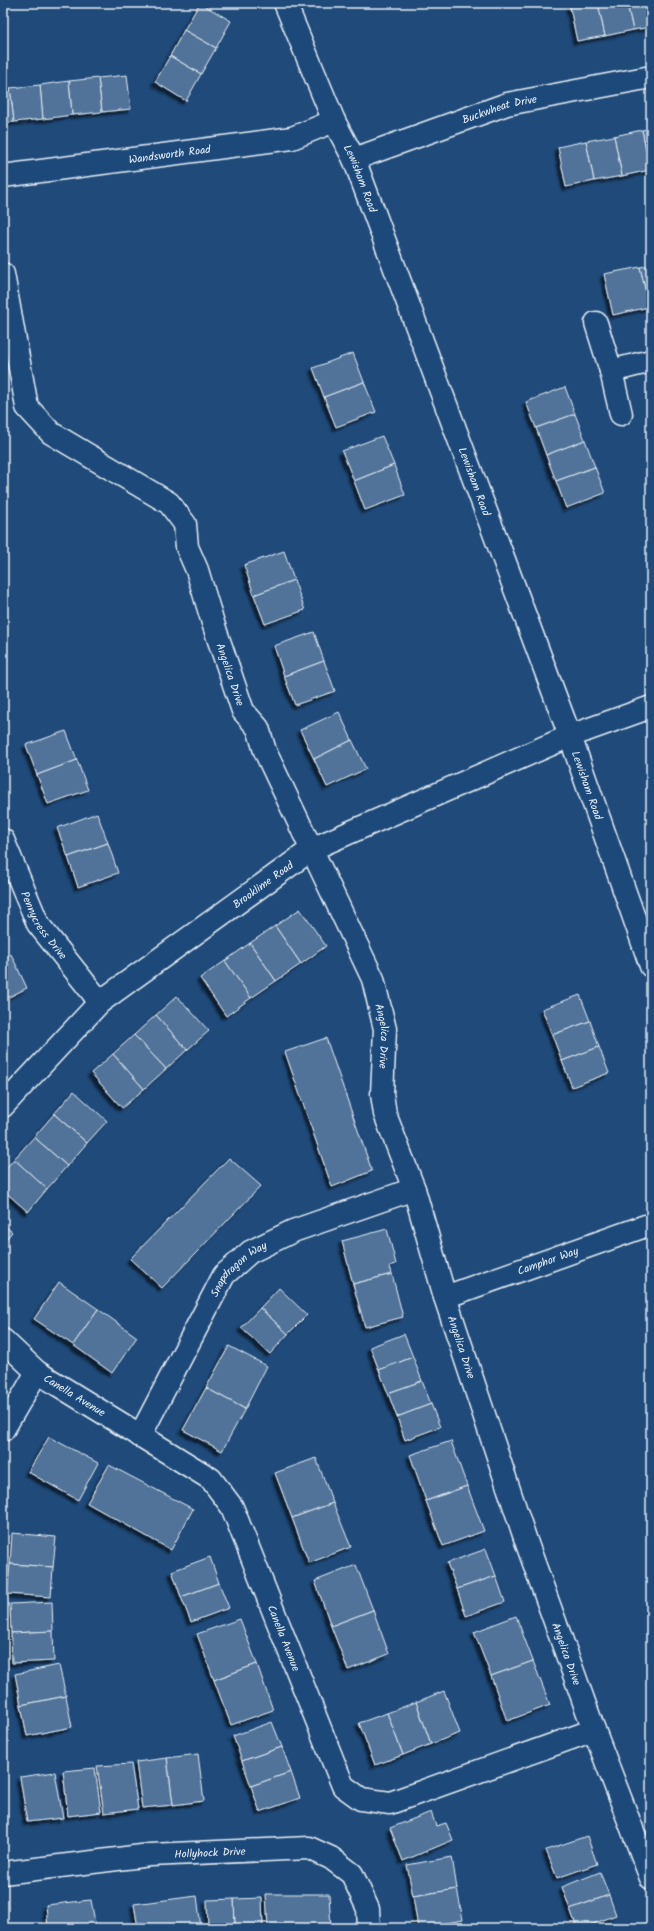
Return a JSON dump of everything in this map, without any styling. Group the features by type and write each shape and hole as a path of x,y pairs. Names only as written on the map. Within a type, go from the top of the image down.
{"street":[{"name":"Lewisham Road","path":"285,3 334,121 354,159 570,736 651,966"},
{"name":"Buckwheat Drive","path":"354,159 506,104 651,77"},
{"name":"Wandsworth Road","path":"3,176 292,138 334,121"},
{"name":"Angelica Drive","path":"3,274 27,407 51,433 169,503 185,524 187,547 197,570 213,623 243,711 258,728 265,751 373,979 385,1029 382,1094 385,1114 414,1189 445,1297 526,1541 594,1730 651,1878"},
{"path":"596,323 611,371 621,414"},
{"path":"611,371 651,361"},
{"name":"Brooklime Road","path":"3,1106 100,1002 312,850 570,736 651,707"},
{"name":"Pennycress Drive","path":"3,840 38,924 100,1002"},
{"name":"Snapdragon Way","path":"140,1436 224,1275 229,1270 250,1252 293,1231 414,1189"},
{"name":"Camphor Way","path":"445,1297 651,1224"},
{"name":"Canella Avenue","path":"3,1340 37,1372 211,1479 232,1507 343,1786 361,1798 390,1803 594,1730"},
{"path":"3,1430 37,1372"},
{"name":"Hollyhock Drive","path":"3,1874 150,1854 309,1848 330,1858 352,1874 368,1909 369,1928"}],"building":[{"path":"200,3 231,21 216,48 184,30"},
{"path":"569,3 598,3 605,36 577,41"},
{"path":"598,3 627,3 633,30 605,36"},
{"path":"627,3 651,3 651,27 633,30"},
{"path":"184,30 216,48 201,74 170,56"},
{"path":"170,56 201,74 186,101 155,82"},
{"path":"127,75 131,109 102,112 98,78"},
{"path":"98,78 102,112 72,115 69,81"},
{"path":"69,81 72,115 43,119 40,85"},
{"path":"40,85 43,119 14,122 10,88"},
{"path":"10,88 14,122 3,123 3,89"},
{"path":"651,128 651,170 650,170 642,130"},
{"path":"642,130 650,170 622,176 614,136"},
{"path":"614,136 622,176 594,181 586,141"},
{"path":"586,141 594,181 566,187 558,147"},
{"path":"651,265 651,306 649,307 640,267"},
{"path":"640,267 649,307 613,315 604,274"},
{"path":"353,353 364,382 324,397 313,368"},
{"path":"364,382 376,412 336,427 324,397"},
{"path":"565,387 575,414 536,428 526,402"},
{"path":"575,414 585,440 546,455 536,428"},
{"path":"382,436 394,465 354,481 342,451"},
{"path":"585,440 595,467 556,481 546,455"},
{"path":"394,465 405,495 365,510 354,481"},
{"path":"595,467 605,493 566,508 556,481"},
{"path":"284,551 294,580 254,595 244,565"},
{"path":"294,580 305,610 265,624 254,595"},
{"path":"314,632 324,661 284,676 274,646"},
{"path":"324,661 335,691 295,705 284,676"},
{"path":"339,712 352,740 314,759 300,730"},
{"path":"66,731 77,760 37,775 26,745"},
{"path":"352,740 366,769 327,787 314,759"},
{"path":"77,760 88,790 48,804 37,775"},
{"path":"97,813 108,843 68,857 57,828"},
{"path":"108,843 118,873 78,887 68,857"},
{"path":"300,909 326,946 301,964 275,926"},
{"path":"275,926 301,964 276,981 250,943"},
{"path":"250,943 276,981 251,998 225,961"},
{"path":"11,954 27,988 3,1000 3,955 4,957"},
{"path":"225,961 251,998 226,1016 200,978"},
{"path":"580,995 590,1021 552,1035 542,1009"},
{"path":"177,996 209,1031 187,1050 156,1015"},
{"path":"156,1015 187,1050 166,1069 134,1035"},
{"path":"590,1021 599,1047 562,1061 552,1035"},
{"path":"134,1035 166,1069 144,1089 113,1054"},
{"path":"326,1038 372,1171 332,1187 285,1052"},
{"path":"599,1047 609,1073 572,1087 562,1061"},
{"path":"113,1054 144,1089 122,1108 91,1073"},
{"path":"74,1091 107,1121 87,1143 54,1114"},
{"path":"54,1114 87,1143 67,1166 34,1137"},
{"path":"34,1137 67,1166 47,1189 14,1159"},
{"path":"229,1158 261,1186 162,1288 130,1259"},
{"path":"14,1159 47,1189 28,1212 3,1190 3,1172"},
{"path":"3,1224 12,1232 3,1243"},
{"path":"387,1229 396,1264 390,1266 392,1274 353,1284 342,1241"},
{"path":"392,1274 403,1317 365,1327 353,1284"},
{"path":"59,1282 98,1309 73,1345 34,1319"},
{"path":"279,1288 307,1315 288,1334 260,1308"},
{"path":"260,1308 288,1334 270,1354 241,1328"},
{"path":"98,1309 137,1337 112,1373 73,1345"},
{"path":"404,1334 413,1357 379,1370 370,1347"},
{"path":"229,1346 267,1366 245,1409 206,1388"},
{"path":"413,1357 422,1381 388,1393 379,1370"},
{"path":"422,1381 431,1404 397,1417 388,1393"},
{"path":"206,1388 245,1409 222,1451 183,1430"},
{"path":"431,1404 440,1427 405,1440 397,1417"},
{"path":"49,1437 98,1463 78,1500 28,1472"},
{"path":"451,1441 467,1486 426,1501 410,1455"},
{"path":"316,1458 333,1503 292,1518 275,1473"},
{"path":"109,1465 193,1509 171,1550 87,1503"},
{"path":"467,1486 484,1531 443,1546 426,1501"},
{"path":"333,1503 351,1547 309,1563 292,1518"},
{"path":"12,1533 56,1537 53,1567 10,1564"},
{"path":"486,1549 496,1576 457,1589 447,1563"},
{"path":"210,1557 219,1583 181,1597 172,1571"},
{"path":"10,1564 53,1567 51,1597 7,1594"},
{"path":"356,1565 373,1610 331,1626 315,1581"},
{"path":"496,1576 505,1602 466,1616 457,1589"},
{"path":"219,1583 229,1608 191,1622 181,1597"},
{"path":"52,1602 53,1631 11,1633 10,1604"},
{"path":"373,1610 389,1654 348,1670 331,1626"},
{"path":"516,1616 533,1661 491,1676 474,1632"},
{"path":"240,1619 257,1664 214,1680 197,1634"},
{"path":"53,1631 54,1661 12,1663 11,1633"},
{"path":"533,1661 550,1705 507,1721 491,1676"},
{"path":"257,1664 273,1710 231,1725 214,1680"},
{"path":"59,1665 66,1696 21,1705 15,1674"},
{"path":"444,1691 460,1733 431,1744 416,1702"},
{"path":"66,1696 72,1727 27,1736 21,1705"},
{"path":"416,1702 431,1744 403,1755 387,1713"},
{"path":"387,1713 403,1755 375,1765 359,1723"},
{"path":"272,1722 282,1747 242,1761 233,1736"},
{"path":"282,1747 291,1772 251,1786 242,1761"},
{"path":"198,1754 204,1801 173,1805 167,1758"},
{"path":"167,1758 173,1805 142,1808 136,1762"},
{"path":"131,1764 138,1809 104,1813 97,1766"},
{"path":"95,1768 101,1812 68,1816 63,1771"},
{"path":"55,1772 63,1818 27,1822 20,1777"},
{"path":"291,1772 300,1798 260,1812 251,1786"},
{"path":"431,1812 436,1826 446,1823 453,1840 403,1861 390,1828"},
{"path":"587,1836 597,1864 557,1878 546,1850"},
{"path":"452,1857 457,1889 413,1896 407,1865"},
{"path":"600,1872 609,1895 570,1909 562,1887"},
{"path":"457,1889 463,1920 418,1928 413,1896"},
{"path":"266,1894 329,1894 331,1928 268,1928"},
{"path":"609,1895 616,1915 583,1928 577,1928 570,1909"},
{"path":"197,1896 201,1928 138,1928 134,1904"},
{"path":"262,1898 263,1928 235,1928 234,1899"},
{"path":"234,1899 235,1928 208,1928 207,1900"},
{"path":"91,1900 96,1928 48,1928 46,1905"}]}
